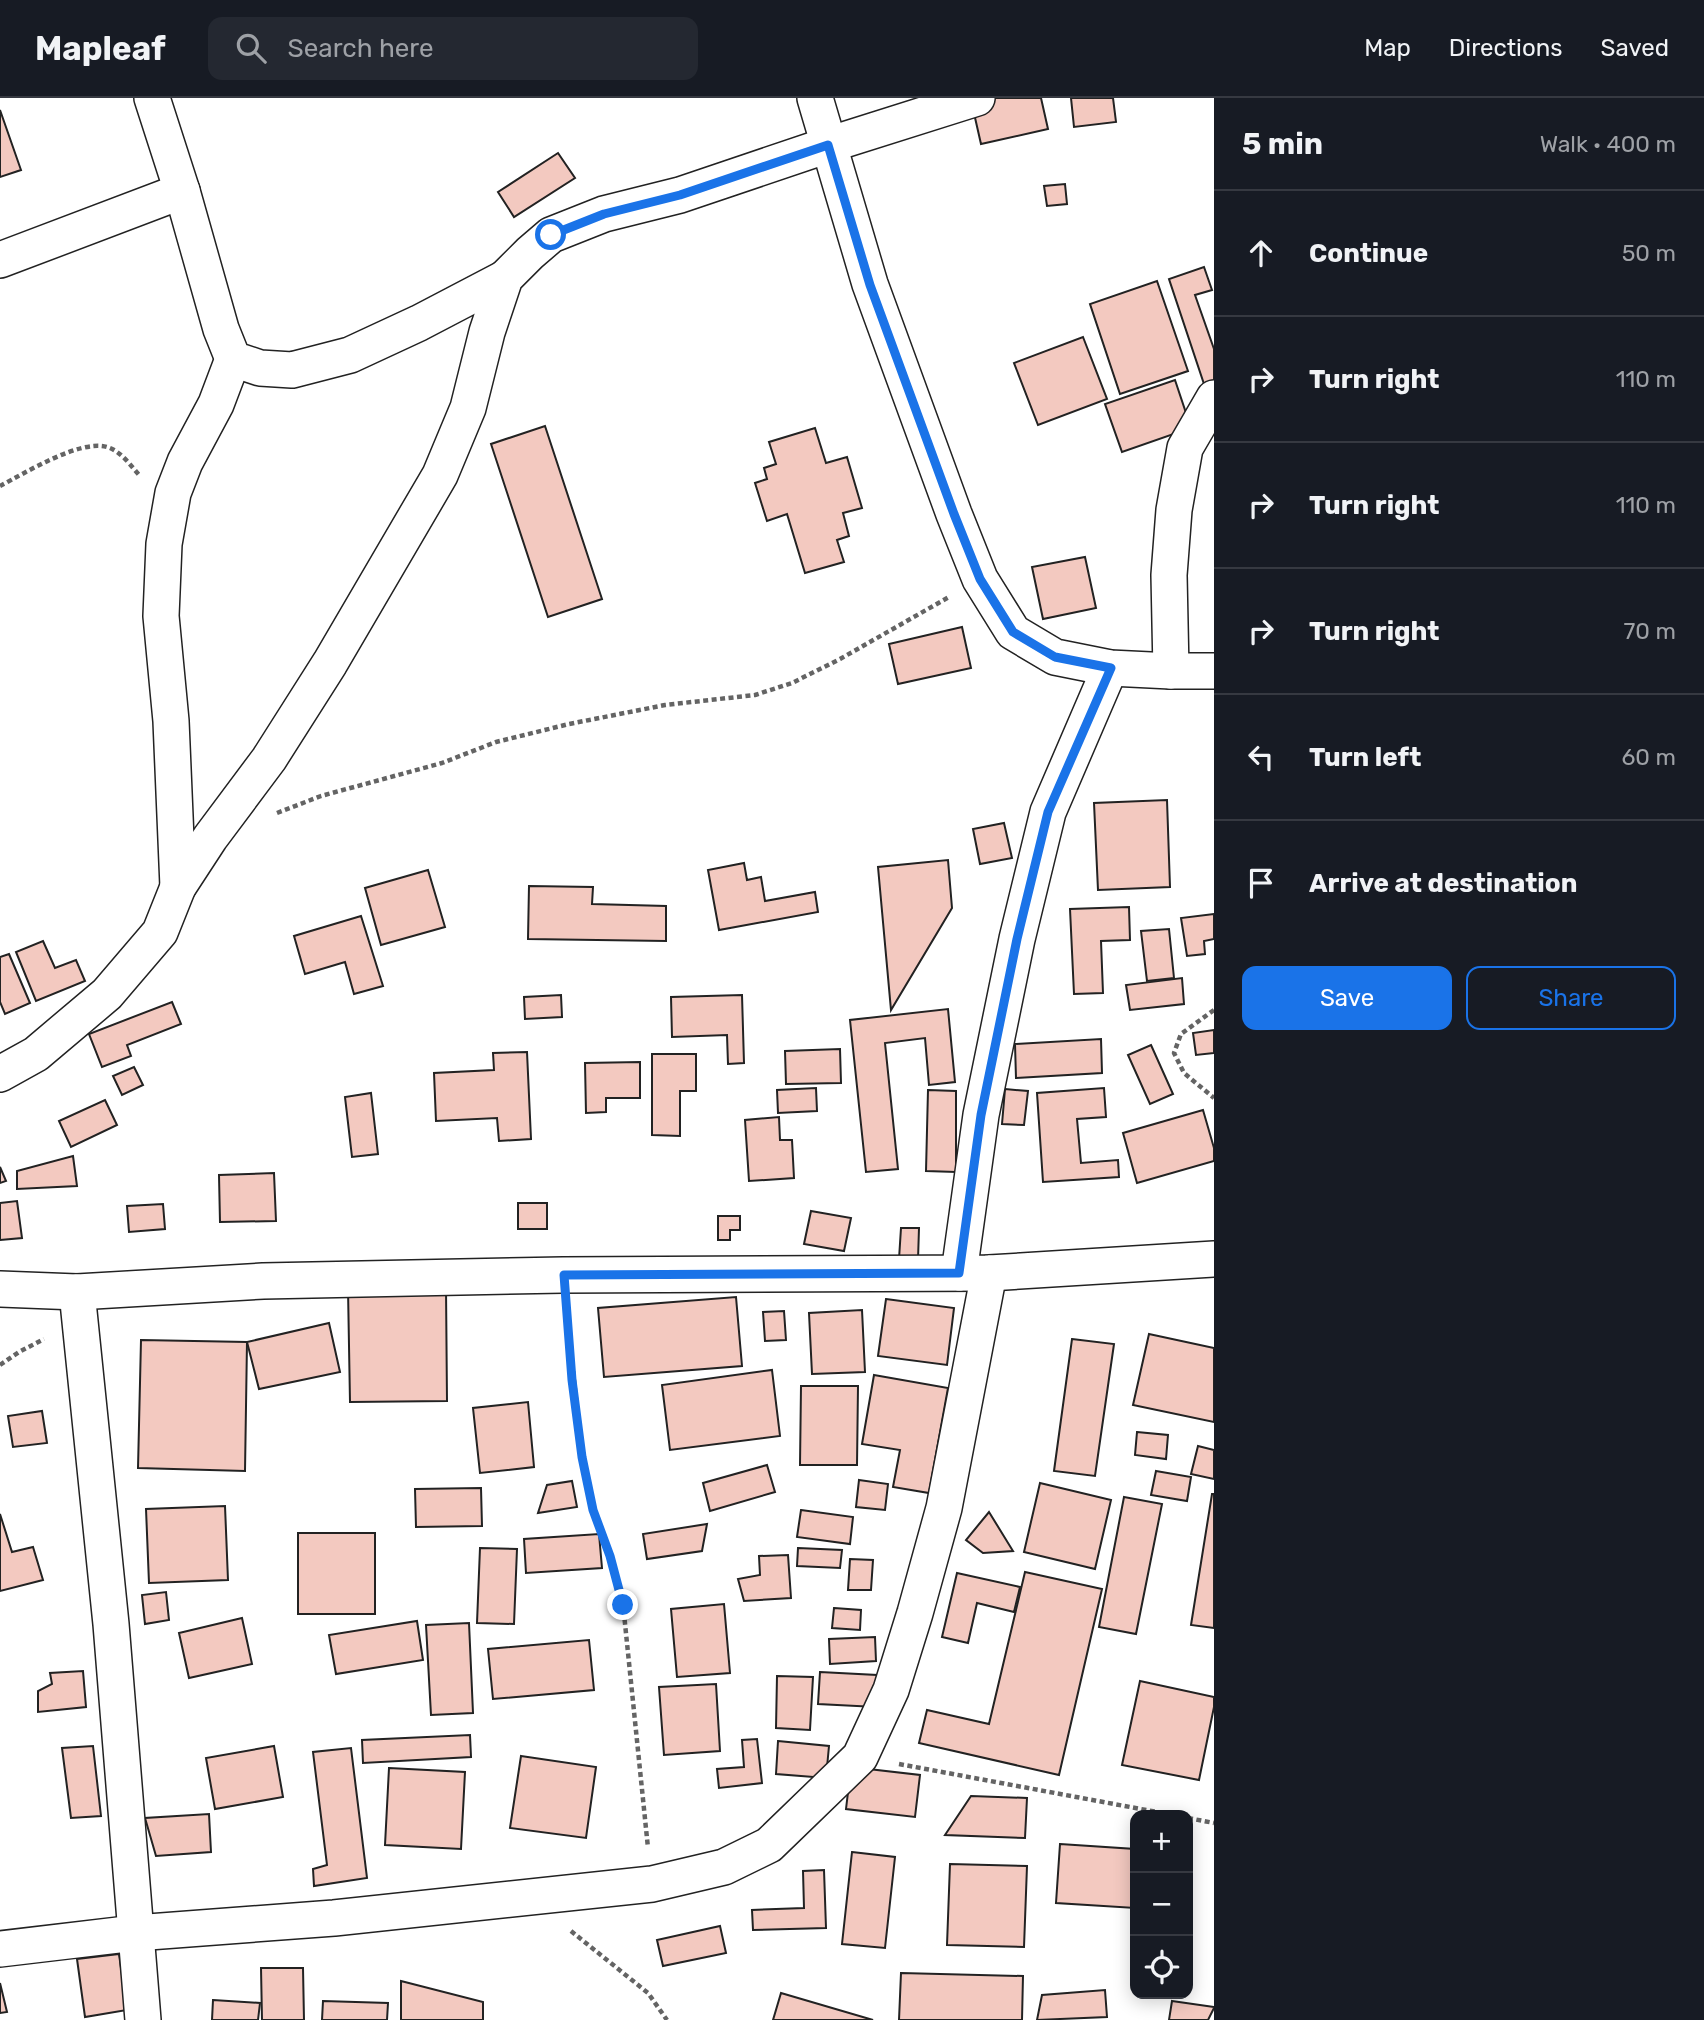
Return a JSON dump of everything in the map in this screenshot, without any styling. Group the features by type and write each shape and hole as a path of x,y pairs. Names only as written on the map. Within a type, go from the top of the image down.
{"street":[{"path":"152,98 182,191 221,329 233,359 216,404 185,462 173,494 164,544 161,616 171,721 178,887"},
{"path":"815,98 870,285 954,514 980,579 1013,632 1055,657 1111,668 1214,671"},
{"path":"233,359 260,369 292,370 350,355 505,278 551,235 604,214 680,195 977,98"},
{"path":"0,260 182,191"},
{"path":"0,1074 36,1054 107,995 160,932 178,887 270,759 344,640 440,475 468,408 487,332 505,278"},
{"path":"1171,671 1169,575 1174,509 1185,448 1214,398"},
{"path":"0,1949 135,1933 334,1918 652,1884 724,1867 769,1845 860,1757 891,1690 944,1508 974,1273 981,1115 1017,939 1048,812 1111,668"},
{"path":"0,1289 79,1309 263,1281 564,1275 974,1273 1214,1259"},
{"path":"79,1309 111,1624 143,2020"}],"path":[{"path":"0,486 46,461 87,446 107,447 121,455 170,512"},
{"path":"272,815 321,796 442,763 508,739 665,705 755,695 792,683 840,659 980,579"},
{"path":"1214,1010 1181,1034 1174,1053 1184,1073 1214,1098"},
{"path":"564,1275 572,1380 582,1457 593,1510 610,1556 623,1605 652,1884"},
{"path":"0,1365 37,1342 79,1309"},
{"path":"860,1757 1147,1810"},
{"path":"1193,1819 1214,1823"},
{"path":"539,1896 562,1924 648,1993 667,2020"}],"building":[{"path":"1041,98 1048,129 981,144 971,100"},
{"path":"1071,98 1113,98 1116,122 1074,127"},
{"path":"0,110 21,170 0,177"},
{"path":"558,153 575,178 514,217 498,192"},
{"path":"1065,184 1067,204 1047,206 1044,186"},
{"path":"1204,267 1212,290 1195,295 1214,349 1214,381 1204,384 1169,279"},
{"path":"1157,281 1188,371 1120,394 1090,304"},
{"path":"1083,337 1107,399 1038,425 1014,363"},
{"path":"1175,380 1191,428 1122,452 1105,404"},
{"path":"545,426 602,599 548,617 491,444"},
{"path":"815,428 826,463 847,457 862,508 843,513 849,536 837,540 844,562 805,573 787,514 767,521 755,483 767,479 764,468 776,464 769,442"},
{"path":"1085,557 1096,608 1043,619 1032,567"},
{"path":"962,627 971,668 898,684 889,644"},
{"path":"1167,800 1170,887 1098,890 1094,803"},
{"path":"1004,823 1012,858 980,864 973,829"},
{"path":"948,860 952,908 891,1010 878,867"},
{"path":"744,863 747,880 761,877 765,901 815,892 818,912 719,930 708,870"},
{"path":"428,870 445,927 381,945 365,888"},
{"path":"529,886 593,887 592,904 666,906 666,941 528,939"},
{"path":"1129,907 1130,940 1101,941 1103,993 1074,994 1070,909"},
{"path":"1214,914 1214,939 1204,941 1205,954 1187,956 1181,918"},
{"path":"361,916 383,986 354,994 345,962 305,974 294,936"},
{"path":"1169,929 1174,978 1147,981 1141,931"},
{"path":"43,941 55,968 76,960 85,981 36,1001 16,952"},
{"path":"9,954 30,1003 5,1014 0,1002 0,957"},
{"path":"1182,978 1184,1004 1130,1010 1126,985"},
{"path":"561,995 562,1017 525,1019 524,997"},
{"path":"742,995 744,1063 728,1064 727,1035 672,1037 671,997"},
{"path":"172,1002 181,1024 127,1045 131,1056 102,1067 89,1034"},
{"path":"948,1009 955,1082 929,1085 925,1038 885,1043 898,1169 866,1172 850,1020"},
{"path":"1214,1030 1214,1053 1196,1055 1193,1033"},
{"path":"1101,1039 1102,1073 1016,1078 1015,1044"},
{"path":"1151,1045 1173,1094 1150,1104 1128,1055"},
{"path":"840,1049 841,1083 786,1084 785,1051"},
{"path":"527,1052 531,1139 499,1141 497,1118 436,1121 434,1073 494,1070 493,1053"},
{"path":"652,1054 696,1054 696,1091 680,1091 680,1136 652,1135"},
{"path":"640,1062 640,1098 606,1098 606,1112 586,1113 585,1063"},
{"path":"134,1067 143,1085 122,1095 113,1076"},
{"path":"816,1088 817,1111 778,1113 777,1090"},
{"path":"1104,1088 1106,1117 1077,1119 1081,1163 1118,1160 1119,1177 1043,1182 1037,1093"},
{"path":"1005,1089 1028,1091 1024,1125 1002,1124"},
{"path":"928,1090 956,1091 956,1172 926,1171"},
{"path":"371,1093 378,1154 352,1157 345,1097"},
{"path":"105,1100 117,1125 71,1147 59,1121"},
{"path":"1203,1110 1214,1148 1214,1161 1137,1183 1123,1133"},
{"path":"779,1117 780,1140 792,1140 794,1178 749,1181 745,1120"},
{"path":"73,1156 77,1186 17,1189 17,1171"},
{"path":"0,1167 6,1181 0,1183"},
{"path":"274,1173 276,1221 220,1222 219,1175"},
{"path":"17,1201 22,1238 0,1240 0,1203"},
{"path":"518,1203 547,1203 547,1229 518,1229"},
{"path":"163,1204 165,1229 129,1232 127,1206"},
{"path":"811,1211 851,1218 844,1251 804,1244"},
{"path":"718,1216 740,1216 740,1230 730,1230 730,1240 718,1240"},
{"path":"901,1228 919,1228 918,1260 899,1259"},
{"path":"446,1288 447,1401 350,1402 348,1289"},
{"path":"736,1297 742,1366 604,1377 598,1308"},
{"path":"886,1299 954,1308 947,1365 878,1356"},
{"path":"862,1310 865,1372 812,1374 809,1313"},
{"path":"784,1311 786,1340 765,1341 763,1312"},
{"path":"329,1323 340,1372 259,1389 247,1342"},
{"path":"1149,1334 1214,1348 1214,1422 1133,1405"},
{"path":"1072,1339 1114,1344 1095,1476 1054,1471"},
{"path":"141,1340 247,1342 245,1471 138,1468"},
{"path":"772,1370 780,1436 670,1450 662,1385"},
{"path":"874,1375 948,1388 929,1493 893,1487 900,1450 862,1444"},
{"path":"801,1386 858,1386 857,1465 800,1465"},
{"path":"528,1402 534,1467 480,1473 473,1408"},
{"path":"42,1411 47,1443 13,1447 8,1416"},
{"path":"1137,1432 1168,1435 1166,1459 1135,1455"},
{"path":"1198,1446 1214,1450 1214,1479 1191,1474"},
{"path":"767,1465 775,1492 710,1511 703,1483"},
{"path":"1156,1471 1191,1477 1187,1501 1151,1495"},
{"path":"859,1480 888,1484 885,1510 856,1507"},
{"path":"572,1481 577,1507 538,1513 547,1485"},
{"path":"1040,1483 1111,1500 1095,1569 1024,1552"},
{"path":"481,1488 482,1526 416,1527 415,1489"},
{"path":"1214,1494 1214,1628 1191,1625"},
{"path":"1124,1497 1162,1504 1136,1634 1099,1627"},
{"path":"225,1506 228,1580 149,1583 146,1509"},
{"path":"801,1510 853,1517 850,1544 797,1537"},
{"path":"989,1512 1013,1551 983,1553 966,1540"},
{"path":"0,1514 12,1552 33,1547 43,1580 0,1591"},
{"path":"707,1524 702,1551 647,1559 643,1534"},
{"path":"298,1533 375,1533 375,1614 298,1614"},
{"path":"599,1534 602,1568 526,1573 524,1539"},
{"path":"480,1548 517,1549 514,1624 477,1623"},
{"path":"798,1548 842,1550 840,1568 797,1566"},
{"path":"788,1555 791,1598 744,1601 738,1579 760,1575 759,1556"},
{"path":"850,1559 873,1560 871,1590 848,1590"},
{"path":"1025,1572 1102,1589 1059,1775 919,1743 927,1710 989,1724"},
{"path":"957,1573 1020,1587 1014,1612 977,1603 968,1643 942,1637"},
{"path":"166,1592 169,1620 145,1624 142,1595"},
{"path":"724,1604 730,1673 677,1677 671,1609"},
{"path":"834,1608 861,1610 860,1630 832,1628"},
{"path":"242,1618 252,1664 189,1678 179,1633"},
{"path":"417,1621 423,1660 336,1674 329,1635"},
{"path":"469,1623 473,1713 431,1715 426,1625"},
{"path":"875,1637 876,1661 830,1664 829,1639"},
{"path":"589,1640 594,1690 493,1699 488,1649"},
{"path":"83,1671 86,1707 38,1712 38,1691 52,1684 50,1673"},
{"path":"820,1672 877,1675 876,1707 818,1704"},
{"path":"777,1676 813,1677 810,1730 776,1728"},
{"path":"1140,1681 1214,1697 1199,1780 1122,1765"},
{"path":"716,1684 720,1751 664,1755 659,1687"},
{"path":"470,1735 471,1757 363,1763 362,1740"},
{"path":"757,1739 762,1783 719,1788 717,1769 744,1767 742,1740"},
{"path":"778,1741 829,1746 826,1778 776,1774"},
{"path":"93,1746 101,1816 71,1818 62,1748"},
{"path":"274,1746 283,1797 215,1809 206,1758"},
{"path":"351,1748 367,1878 314,1886 313,1869 327,1865 313,1752"},
{"path":"521,1756 596,1767 586,1838 510,1828"},
{"path":"851,1767 920,1775 915,1817 846,1809"},
{"path":"389,1768 465,1772 461,1849 385,1845"},
{"path":"971,1796 1027,1798 1025,1838 945,1835"},
{"path":"209,1814 211,1852 156,1856 145,1818"},
{"path":"1060,1844 1130,1849 1130,1908 1056,1903"},
{"path":"852,1852 895,1857 885,1948 842,1944"},
{"path":"950,1864 1027,1866 1024,1947 947,1945"},
{"path":"824,1870 826,1928 753,1930 752,1910 804,1908 803,1871"},
{"path":"720,1926 726,1953 663,1966 657,1940"},
{"path":"119,1954 127,2010 85,2017 77,1959"},
{"path":"261,1968 303,1968 304,2020 262,2020"},
{"path":"901,1973 1023,1976 1022,2020 899,2020"},
{"path":"401,1981 483,2002 483,2020 401,2020"},
{"path":"0,1983 7,2012 0,2013"},
{"path":"1105,1990 1107,2017 1037,2020 1042,1995"},
{"path":"781,1993 873,2020 773,2020"},
{"path":"213,2000 260,2003 258,2020 212,2020"},
{"path":"323,2001 388,2003 387,2020 322,2020"},
{"path":"1172,2001 1214,2008 1208,2020 1169,2020"}],"route":[{"path":"551,235 604,214 680,195 828,145 870,285 980,579 1013,632 1055,657 1111,668 1048,812 1017,939 981,1115 959,1273 564,1275 572,1380 582,1457 593,1510 610,1556 623,1605"}]}
